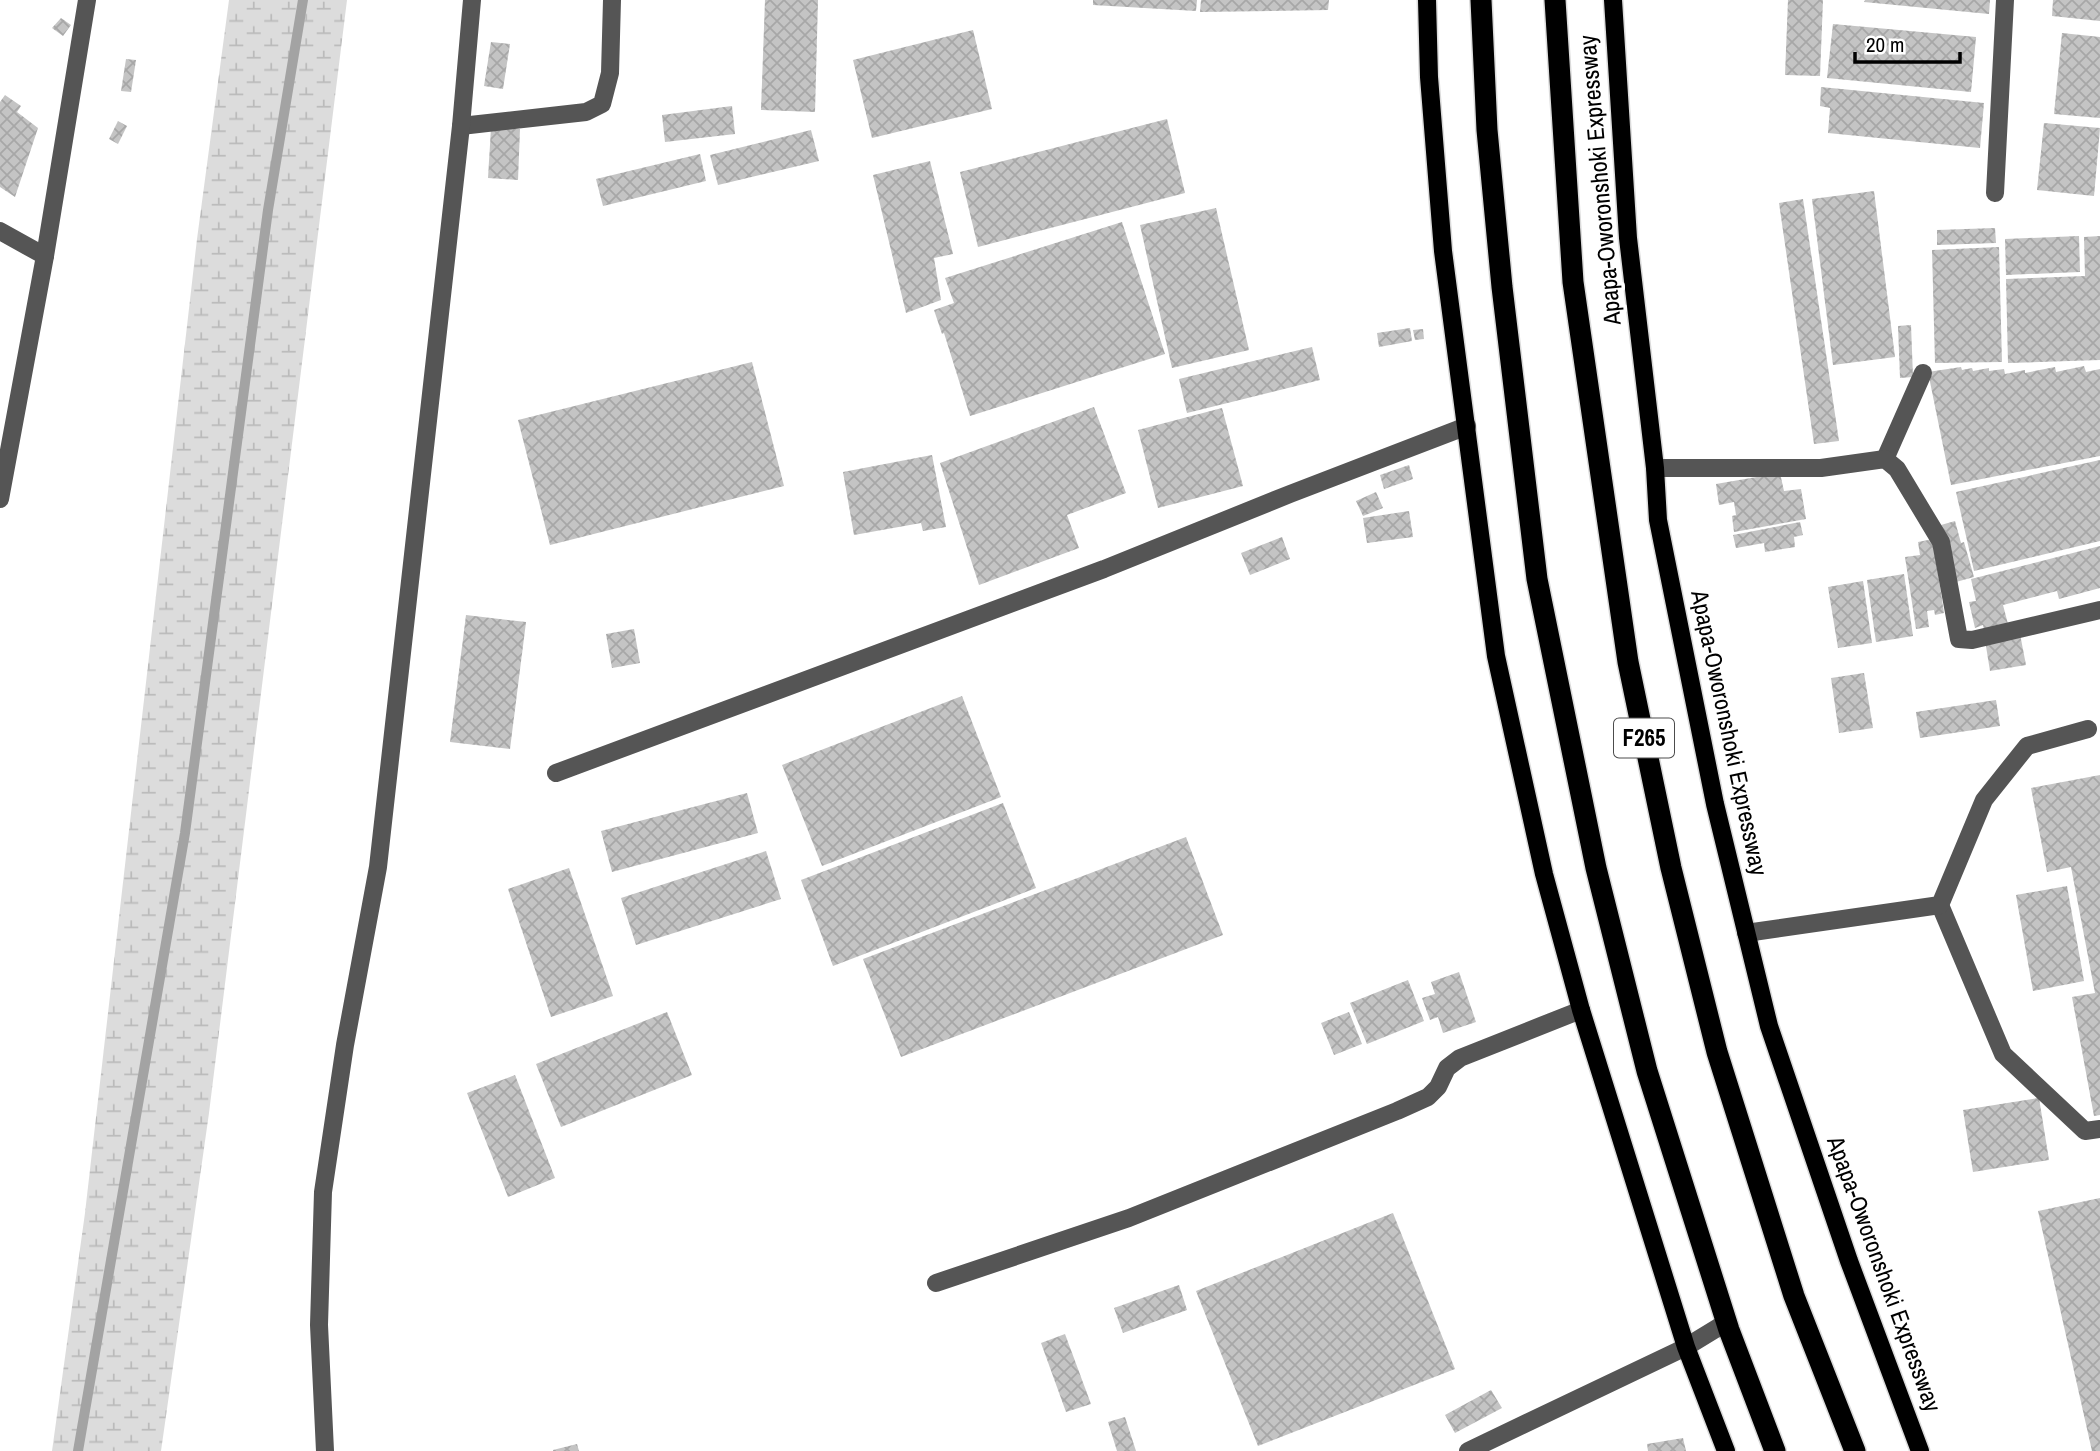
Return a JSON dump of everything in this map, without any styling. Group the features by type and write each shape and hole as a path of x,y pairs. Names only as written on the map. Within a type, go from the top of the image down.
{"highway":[{"path":"1480,0 1487,130 1502,287 1538,579 1596,868 1647,1070 1728,1326 1775,1451"},
{"name":"Apapa-Oworonshoki Expressway","path":"1555,0 1573,282 1628,662 1671,868 1717,1052 1794,1296 1855,1451"}],"main road":[{"path":"1427,0 1429,77 1443,251 1496,656 1545,874 1581,1010 1686,1346 1726,1451"},
{"name":"Apapa-Oworonshoki Expressway","path":"1613,0 1628,238 1655,468 1658,520 1715,804 1777,1052 1849,1261 1920,1451"}],"street":[{"path":"0,499 45,256 87,0"},
{"path":"325,1451 318,1325 323,1192 345,1045 378,867 461,126 472,0"},
{"path":"461,126 586,112 602,104 610,74 612,0"},
{"path":"1995,193 2005,0"},
{"path":"0,231 45,256"},
{"path":"1885,459 1923,373"},
{"path":"556,773 1104,569 1467,426"},
{"path":"1655,468 1821,468 1885,459 1898,469 1941,542 1959,639 1972,640 2100,610"},
{"path":"2088,729 2027,746 1984,800 1940,905 2003,1054 2085,1131 2100,1129"},
{"path":"1746,933 1940,905"},
{"path":"936,1283 1129,1218 1397,1111 1428,1097 1438,1087 1447,1068 1461,1058 1581,1010"},
{"path":"1468,1451 1728,1326"}],"green space":[{"path":"229,0 347,0 209,1113 161,1451 52,1451 85,1213 197,239"}],"building":[{"path":"765,0 818,0 815,112 761,110"},
{"path":"1093,0 1197,0 1196,11 1093,5"},
{"path":"1201,0 1329,0 1328,10 1200,12"},
{"path":"1788,0 1823,0 1820,76 1785,75"},
{"path":"1990,0 1989,14 1864,2"},
{"path":"2053,0 2100,0 2100,21 2052,16"},
{"path":"61,18 71,25 63,36 52,28"},
{"path":"1833,24 1976,37 1971,92 1827,78"},
{"path":"973,30 992,109 872,138 853,60"},
{"path":"2062,33 2100,37 2100,118 2054,114"},
{"path":"491,42 510,44 503,89 484,86"},
{"path":"126,59 136,60 131,92 121,91"},
{"path":"1821,87 1984,103 1980,148 1828,133 1830,108 1820,106"},
{"path":"5,95 21,106 17,112 38,128 15,197 0,187 0,102"},
{"path":"732,106 735,134 665,142 662,115"},
{"path":"1167,119 1185,193 978,247 960,172"},
{"path":"118,121 127,126 118,144 109,139"},
{"path":"2044,123 2100,128 2094,196 2037,190"},
{"path":"491,128 520,129 518,180 488,178"},
{"path":"811,130 819,161 718,185 710,155"},
{"path":"700,154 706,181 603,206 596,179"},
{"path":"930,161 953,254 934,258 941,300 906,313 873,175"},
{"path":"1874,191 1895,357 1833,365 1812,199"},
{"path":"1803,199 1839,441 1814,444 1779,203"},
{"path":"1216,208 1249,350 1172,368 1140,225"},
{"path":"1122,222 1165,354 970,416 934,310 954,303 945,278"},
{"path":"1995,228 1996,243 1937,245 1937,230"},
{"path":"2079,236 2080,272 2006,275 2005,239"},
{"path":"2100,236 2100,360 2008,363 2006,279 2085,276 2084,237"},
{"path":"1999,247 2002,362 1935,363 1932,250"},
{"path":"1911,325 1913,377 1900,378 1898,326"},
{"path":"1410,328 1412,341 1379,347 1377,333"},
{"path":"1423,329 1424,339 1415,340 1413,330"},
{"path":"1312,347 1320,380 1187,413 1179,379"},
{"path":"752,362 784,486 550,545 518,420"},
{"path":"2084,366 2086,372 2100,369 2100,456 1951,485 1928,372 1961,367 1962,370 1972,368 1973,371 2004,369 2005,374 2055,367 2056,372"},
{"path":"1094,407 1126,493 1067,515 1079,548 979,585 940,463"},
{"path":"1222,408 1243,486 1158,508 1138,430"},
{"path":"932,455 946,527 923,531 921,523 854,535 843,472"},
{"path":"2100,460 2100,541 1974,571 1956,492"},
{"path":"1409,465 1413,479 1384,489 1380,475"},
{"path":"1780,473 1784,491 1801,489 1806,519 1734,532 1734,502 1719,505 1716,484"},
{"path":"1376,492 1383,508 1363,516 1356,501"},
{"path":"1409,511 1413,537 1367,543 1363,518"},
{"path":"1955,521 1974,577 1956,582 1941,525"},
{"path":"1800,522 1803,535 1794,537 1795,547 1765,552 1764,543 1736,548 1733,535"},
{"path":"1282,537 1290,559 1250,575 1241,553"},
{"path":"1933,539 1944,613 1935,615 1934,610 1927,611 1929,627 1916,629 1905,557 1920,555 1918,542"},
{"path":"2100,546 2100,588 2059,599 2057,591 2003,605 2008,624 1984,630 1983,625 1975,628 1969,602 1976,601 1971,579"},
{"path":"1904,574 1913,636 1876,642 1867,580"},
{"path":"1863,581 1872,643 1838,648 1828,587"},
{"path":"466,615 526,622 510,749 450,742"},
{"path":"634,629 640,663 612,668 606,634"},
{"path":"2020,634 2026,665 1990,671 1985,640"},
{"path":"1864,673 1873,728 1839,733 1831,678"},
{"path":"962,696 1001,797 822,866 782,765"},
{"path":"1996,700 2000,726 1920,738 1916,712"},
{"path":"2100,775 2100,1115 2094,1116 2072,997 2095,993 2071,867 2047,872 2031,788"},
{"path":"747,793 758,833 612,872 601,831"},
{"path":"1003,803 1036,888 833,966 801,880"},
{"path":"1186,837 1223,935 901,1057 863,959"},
{"path":"766,851 781,899 636,945 621,898"},
{"path":"569,868 613,996 551,1017 508,889"},
{"path":"2067,886 2084,981 2033,991 2016,895"},
{"path":"1459,972 1476,1022 1443,1033 1438,1017 1430,1020 1422,998 1435,994 1431,982"},
{"path":"1408,980 1424,1021 1367,1044 1350,1003"},
{"path":"667,1012 692,1075 561,1127 536,1064"},
{"path":"1349,1012 1362,1044 1334,1055 1321,1023"},
{"path":"515,1075 555,1178 508,1197 467,1093"},
{"path":"2039,1098 2049,1160 1973,1172 1963,1110"},
{"path":"2100,1198 2100,1451 2092,1451 2038,1211"},
{"path":"1393,1213 1455,1369 1258,1446 1196,1291"},
{"path":"1179,1285 1187,1310 1123,1333 1114,1308"},
{"path":"1065,1334 1091,1404 1066,1412 1041,1343"},
{"path":"1491,1390 1502,1408 1455,1433 1445,1415"},
{"path":"1125,1417 1136,1451 1117,1451 1108,1422"},
{"path":"1683,1438 1686,1451 1648,1451 1647,1444"},
{"path":"577,1444 579,1451 553,1451 553,1450"}],"waterway":[{"path":"78,1451 185,833 268,210 303,0"}]}
